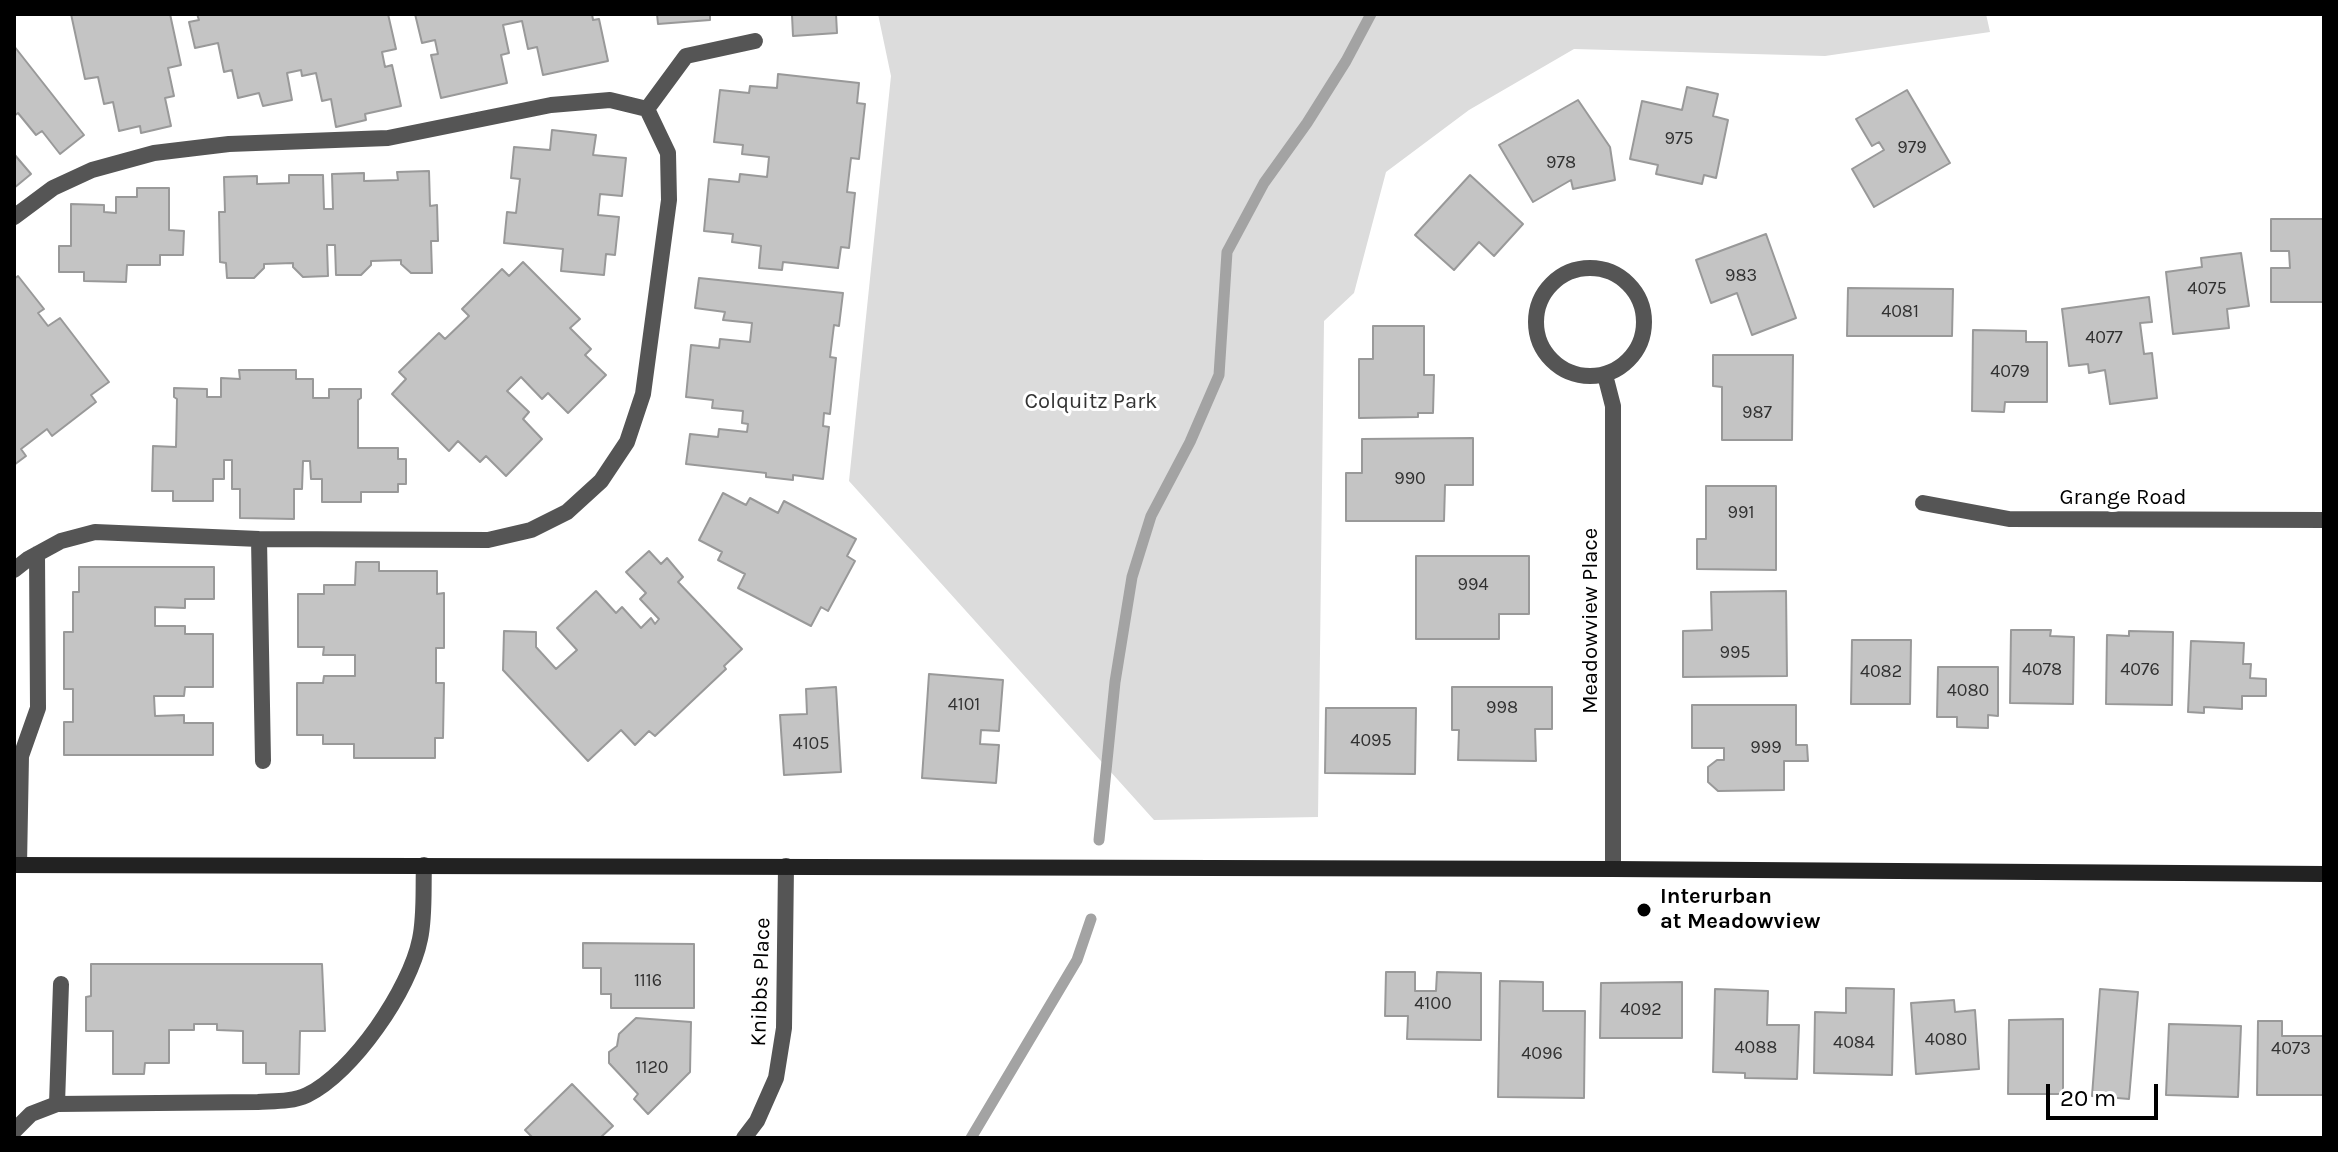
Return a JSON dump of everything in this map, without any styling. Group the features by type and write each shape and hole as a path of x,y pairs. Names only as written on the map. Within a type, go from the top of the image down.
{"main road":[{"path":"16,865 2324,874"}],"street":[{"path":"647,109 686,56 755,41"},
{"path":"14,217 53,188 92,170 154,153 229,144 388,138 551,105 610,100 647,109"},
{"path":"14,570 61,541 95,532 259,539 488,540 531,530 567,512 601,481 627,442 643,394 669,200 668,153 647,109"},
{"path":"1585,268 1608,271 1627,283 1640,301 1644,323 1639,346 1625,364 1605,375 1583,377 1561,369 1545,353 1536,332 1537,310 1546,289 1563,275 1585,268"},
{"name":"Meadowview Place","path":"1605,375 1613,406 1613,869"},
{"name":"Grange Road","path":"1923,503 2009,519 2324,520"},
{"path":"259,539 263,761"},
{"path":"16,865 17,749 38,708 37,554"},
{"path":"14,1131 31,1114 57,1104 258,1102 307,1095 334,1076 385,1018 406,982 420,938 424,865"},
{"name":"Knibbs Place","path":"744,1138 757,1121 776,1078 784,1028 786,866"},
{"path":"57,1104 61,984"}],"green space":[{"name":"Colquitz Park","path":"878,14 1986,14 1990,32 1825,56 1574,49 1469,110 1386,172 1354,293 1324,321 1318,817 1154,820 849,481 891,76"}],"building":[{"path":"71,14 170,14 181,65 168,68 174,96 165,98 171,126 141,133 140,126 119,131 113,102 104,104 98,77 85,79"},
{"path":"197,14 388,14 396,49 382,52 385,67 392,65 401,106 365,114 366,120 336,127 331,99 322,101 316,73 302,76 301,70 287,73 292,100 263,106 259,93 238,98 232,70 224,72 218,43 195,48 189,22 199,20"},
{"path":"415,14 592,14 593,20 599,19 608,61 543,75 537,47 528,49 522,21 503,25 509,53 501,55 507,83 441,98 431,55 438,54 435,40 422,43"},
{"path":"657,14 710,14 710,20 658,24"},
{"path":"783,14 836,14 837,33 793,36 792,15"},
{"path":"14,46 84,135 60,154 42,131 36,135 18,113 14,116"},
{"path":"778,74 859,83 857,103 865,104 859,159 851,158 847,192 855,193 849,248 841,247 838,268 783,262 782,270 759,268 761,246 732,242 733,234 704,231 709,179 739,182 740,174 767,177 769,157 742,154 743,145 714,142 720,90 749,93 750,86 777,88"},
{"path":"1687,87 1718,94 1713,116 1728,120 1716,178 1704,175 1702,184 1656,174 1658,165 1630,159 1642,101 1682,110"},
{"path":"1907,90 1950,163 1874,207 1852,169 1884,150 1879,142 1872,146 1856,119"},
{"path":"1578,100 1610,147 1615,180 1573,189 1571,180 1533,202 1499,145"},
{"path":"552,130 596,135 593,155 626,158 622,196 600,194 598,215 619,217 615,255 606,254 604,275 561,271 563,249 504,243 507,212 516,213 520,179 511,178 514,147 550,150"},
{"path":"14,154 31,174 14,188"},
{"path":"429,171 430,206 437,205 438,241 431,241 432,273 411,273 401,264 401,260 371,261 361,275 336,275 335,245 327,245 328,276 303,277 293,263 264,264 254,278 227,278 226,263 220,262 219,212 225,212 224,177 257,176 257,184 289,183 289,175 323,175 324,209 333,209 332,174 364,173 364,181 398,180 397,172"},
{"path":"1470,175 1523,224 1494,256 1479,242 1454,270 1415,235"},
{"path":"137,188 169,188 169,230 184,231 183,255 160,255 160,265 127,265 126,282 84,281 84,272 59,272 59,246 71,246 71,204 104,205 104,212 116,213 116,197 137,197"},
{"path":"2271,219 2324,219 2324,302 2271,302 2271,268 2290,268 2289,251 2271,251"},
{"path":"1766,234 1796,318 1752,335 1737,293 1711,303 1696,260"},
{"path":"2241,253 2249,306 2227,309 2229,328 2173,334 2166,272 2202,267 2201,258"},
{"path":"523,262 580,319 570,328 591,349 585,355 606,375 568,413 548,393 542,399 521,377 507,391 529,412 523,419 542,439 506,476 486,456 480,462 458,441 449,451 392,394 406,379 399,372 439,333 445,339 469,316 462,309 502,269 509,276"},
{"path":"18,276 44,309 38,313 48,326 60,318 109,382 91,395 96,402 52,436 47,429 21,449 26,456 14,465 14,279"},
{"path":"699,278 843,293 839,326 834,325 830,357 836,358 830,414 824,413 823,426 829,427 823,479 793,475 793,480 766,477 766,473 686,464 690,434 718,437 719,429 747,432 748,424 742,423 743,411 712,408 713,400 686,397 691,345 719,348 720,339 750,342 752,323 723,320 725,312 695,308"},
{"path":"1848,288 1953,289 1952,336 1847,336"},
{"path":"2149,297 2152,322 2140,323 2144,354 2152,353 2157,398 2110,404 2105,370 2089,373 2088,364 2069,366 2062,309"},
{"path":"1373,326 1424,326 1424,375 1434,375 1433,413 1418,413 1418,417 1359,418 1359,359 1373,359"},
{"path":"1973,330 2026,331 2026,342 2047,342 2047,402 2005,402 2004,412 1972,411"},
{"path":"1713,355 1793,355 1792,440 1722,440 1722,387 1713,386"},
{"path":"239,370 296,370 296,379 313,379 313,398 329,398 329,389 361,389 358,400 358,448 398,448 398,459 406,459 406,484 398,484 398,492 361,492 361,502 322,502 322,479 311,479 310,461 303,461 302,489 294,489 294,519 240,518 240,489 232,489 232,460 224,460 224,479 213,479 213,501 173,501 173,491 152,491 153,446 176,447 177,399 174,388 207,389 207,397 221,397 221,378 240,379"},
{"path":"1473,438 1473,485 1445,485 1444,521 1346,521 1346,473 1362,473 1362,439"},
{"path":"1706,486 1776,486 1776,570 1697,569 1697,539 1706,539"},
{"path":"723,493 746,505 750,498 778,513 784,501 856,539 847,556 855,561 828,611 821,607 811,626 738,588 745,574 718,560 722,552 699,540"},
{"path":"649,551 661,564 667,558 683,577 678,582 742,649 724,666 726,669 655,736 649,731 635,745 621,730 588,761 503,670 504,631 536,632 536,647 556,669 577,650 557,628 596,591 616,613 622,607 641,628 651,618 655,624 659,619 640,599 646,593 626,572"},
{"path":"1416,556 1529,556 1529,614 1499,614 1499,639 1416,639"},
{"path":"356,562 379,562 379,571 437,571 437,594 444,593 444,648 436,648 436,683 444,683 443,738 435,738 435,758 354,758 354,744 323,744 323,735 297,735 297,683 323,683 324,676 355,676 355,655 323,655 324,647 298,647 298,594 324,594 324,585 355,585"},
{"path":"79,567 214,567 214,599 185,599 185,608 155,607 155,626 185,626 185,634 213,634 213,687 185,687 184,696 154,696 155,716 184,715 184,723 213,723 213,755 64,755 64,722 73,722 73,689 64,689 64,632 73,632 73,592 79,592"},
{"path":"1786,591 1787,676 1683,677 1683,631 1712,630 1711,592"},
{"path":"2011,630 2051,630 2050,636 2074,637 2073,704 2010,703"},
{"path":"2129,631 2173,632 2172,705 2106,704 2107,635 2129,636"},
{"path":"1852,640 1911,640 1910,704 1851,704"},
{"path":"2191,641 2244,643 2243,664 2251,664 2250,678 2266,679 2266,696 2242,696 2242,709 2204,707 2204,713 2188,712"},
{"path":"1938,667 1998,667 1998,716 1988,715 1988,728 1957,727 1957,717 1937,717"},
{"path":"929,674 1003,680 999,731 981,730 980,744 999,745 996,783 922,778"},
{"path":"836,687 841,772 784,775 780,715 807,714 806,689"},
{"path":"1452,687 1552,687 1552,729 1535,729 1536,761 1458,760 1459,730 1452,730"},
{"path":"1692,705 1796,705 1796,745 1807,745 1808,761 1784,761 1784,790 1718,791 1708,782 1708,767 1717,760 1724,760 1724,748 1692,748"},
{"path":"1326,708 1416,708 1415,774 1325,773"},
{"path":"583,943 694,944 694,1008 611,1008 611,994 601,994 601,968 583,968"},
{"path":"91,964 322,964 325,1031 300,1031 299,1074 266,1074 266,1063 243,1063 243,1031 217,1030 217,1024 194,1024 194,1030 169,1030 169,1063 145,1063 144,1074 113,1074 113,1031 86,1031 86,997 91,996"},
{"path":"1386,972 1415,972 1415,991 1436,991 1437,972 1481,973 1481,1040 1407,1039 1408,1016 1385,1016"},
{"path":"1500,981 1543,982 1543,1011 1585,1011 1584,1098 1498,1097"},
{"path":"1682,982 1682,1038 1600,1038 1601,983"},
{"path":"1846,988 1894,989 1892,1075 1814,1073 1815,1012 1846,1013"},
{"path":"1715,989 1768,991 1767,1025 1799,1025 1797,1079 1745,1078 1745,1073 1713,1072"},
{"path":"2100,989 2138,992 2129,1099 2092,1096"},
{"path":"1954,1000 1955,1012 1975,1010 1979,1069 1916,1074 1911,1003"},
{"path":"636,1018 691,1022 690,1072 648,1114 634,1099 638,1094 609,1063 609,1052 617,1046 619,1034"},
{"path":"2063,1019 2063,1094 2008,1094 2009,1020"},
{"path":"2258,1021 2282,1021 2282,1036 2324,1036 2323,1095 2257,1095"},
{"path":"2169,1024 2241,1026 2238,1097 2166,1095"},
{"path":"572,1084 613,1126 600,1138 533,1138 525,1130"}],"waterway":[{"path":"1099,840 1115,682 1132,577 1151,516 1190,442 1219,375 1227,252 1264,183 1307,123 1371,14"},
{"path":"971,1138 1077,960 1091,919"}],"place":[{"name":"Interurban at Meadowview","path":"1644,910"}]}
